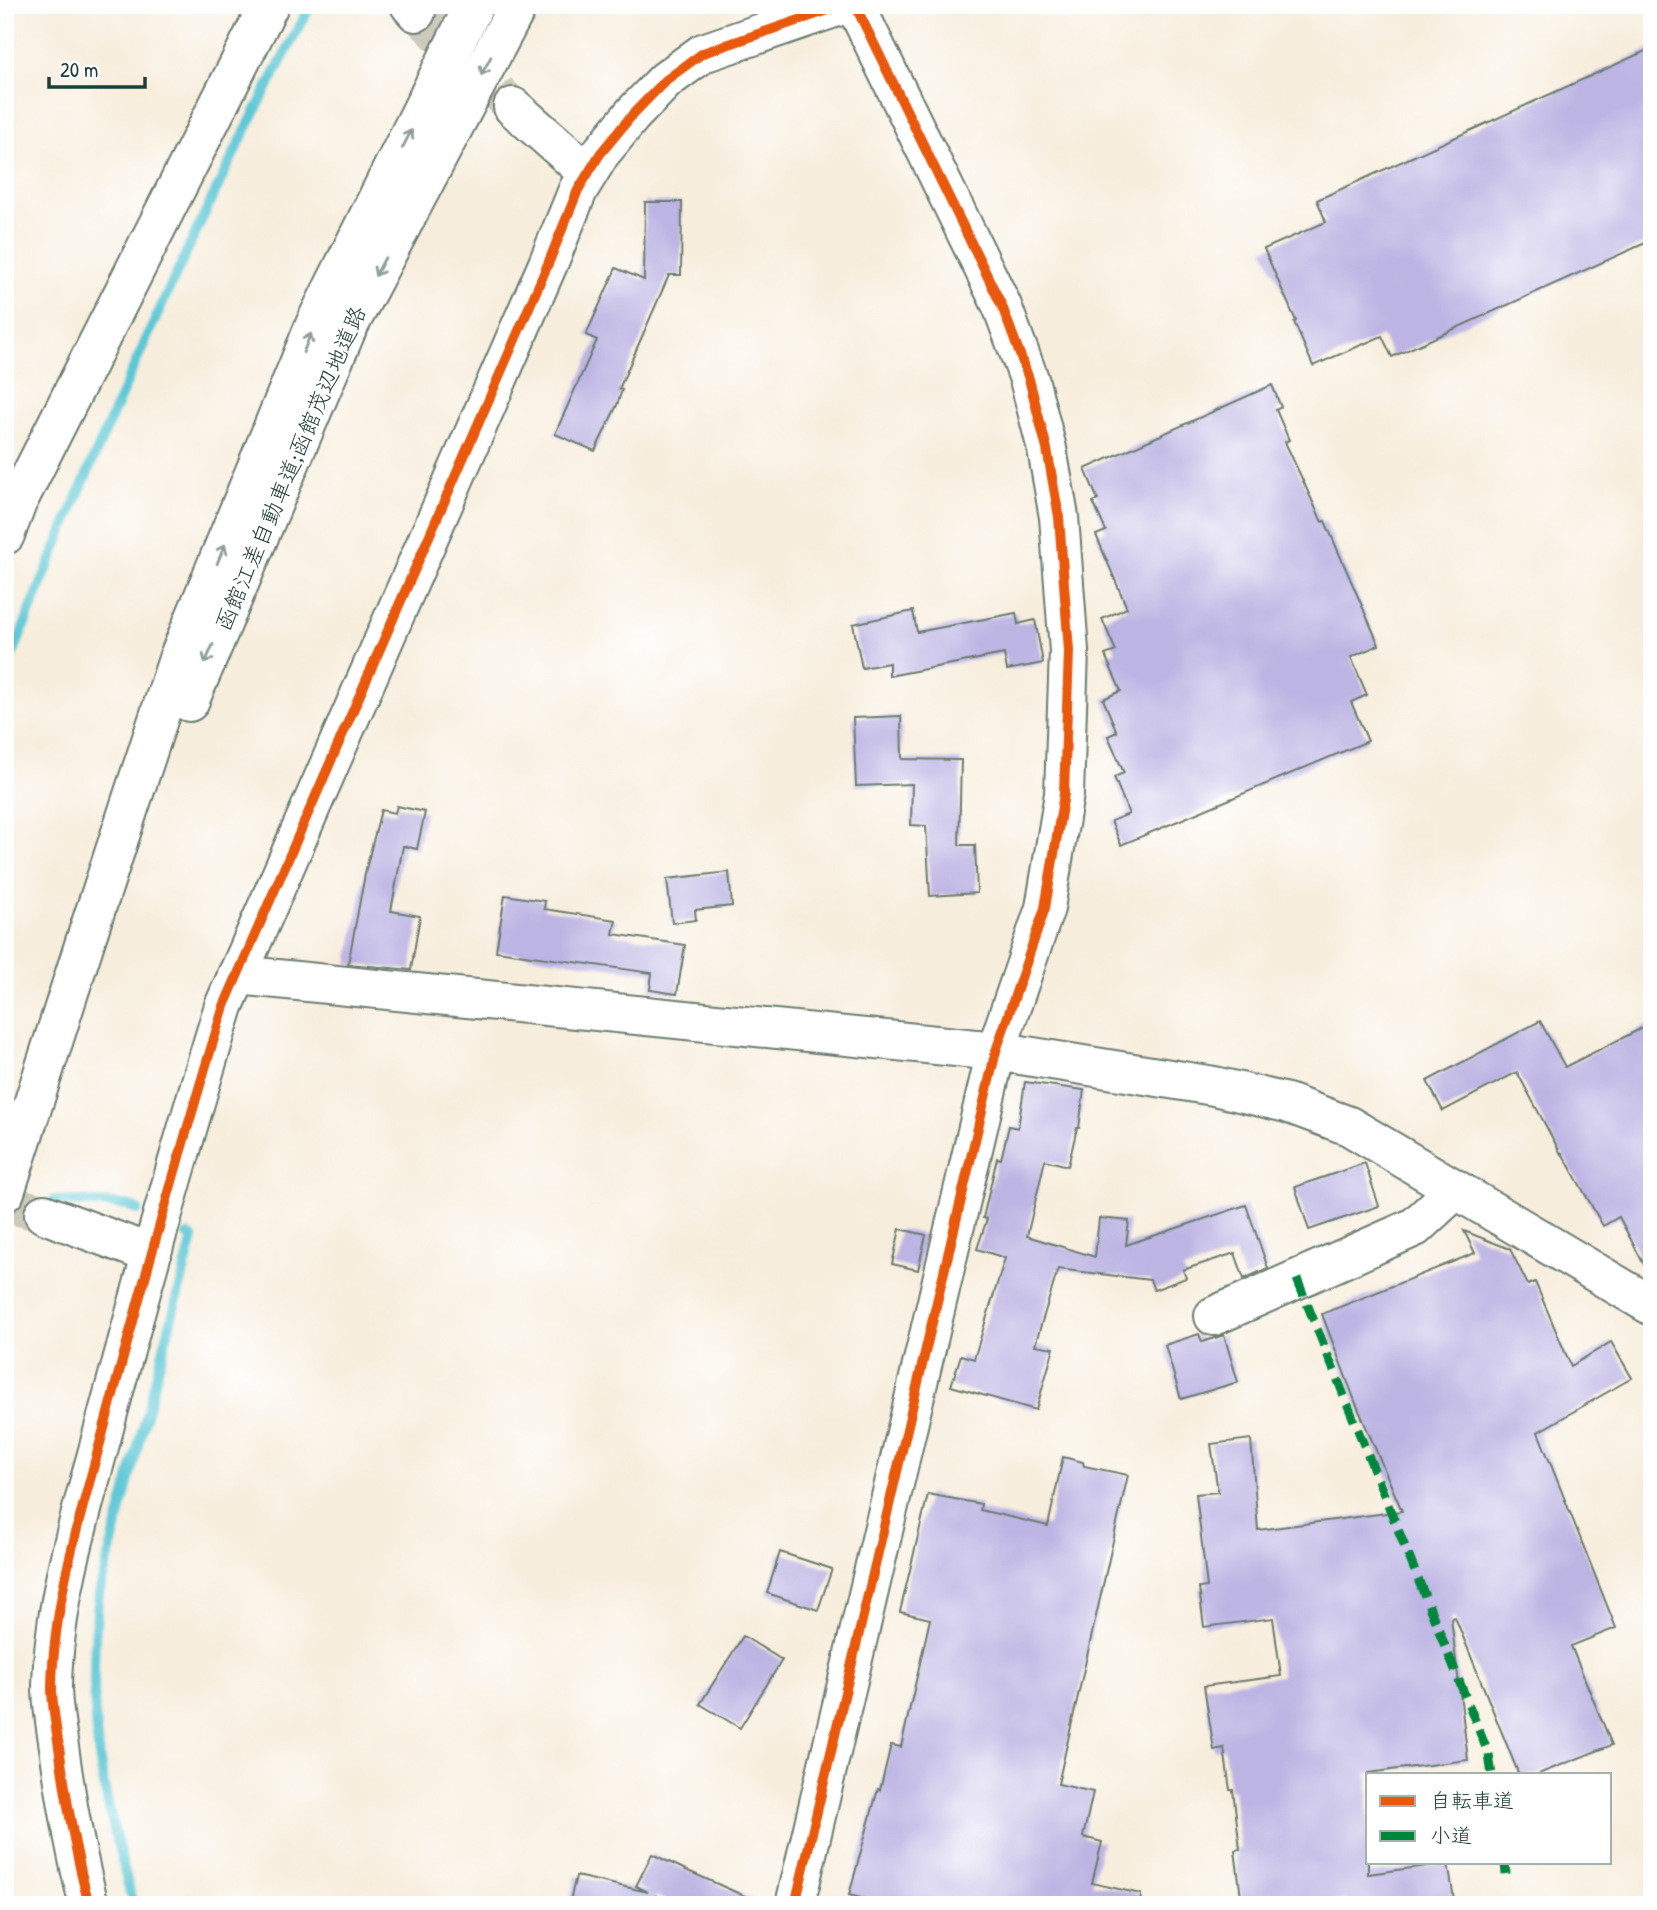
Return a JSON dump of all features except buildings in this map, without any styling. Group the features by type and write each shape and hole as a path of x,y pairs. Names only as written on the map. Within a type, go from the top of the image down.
{"main road":[{"path":"5,535 18,503 269,5"},
{"name":"函館江差自動車道;函館茂辺地道路","path":"5,1192 178,659 317,320 474,5"},
{"name":"函館江差自動車道;函館茂辺地道路","path":"85,942 346,331 518,5"},
{"path":"89,1905 67,1805 57,1739 52,1690 54,1645 65,1578 151,1254 224,1006 543,277 578,190 588,173 633,114 666,80 704,53 843,5"},
{"path":"795,1905 996,1051 1045,908 1064,794 1069,651 1059,517 1047,449 1029,379 1002,306 855,5"},
{"path":"513,107 588,173"},
{"path":"237,975 996,1051 1214,1086 1287,1102 1349,1126 1652,1306"},
{"path":"1214,1316 1415,1227 1455,1190"},
{"path":"44,1214 151,1254"}],"waterway":[{"path":"5,674 74,504 186,251 311,5"},
{"path":"54,1200 127,1205 138,1210"},
{"path":"133,1905 103,1780 96,1733 94,1663 97,1616 99,1593 193,1238 187,1235"}],"tunnel":[{"path":"416,12 513,107"},
{"path":"5,1203 44,1214"}],"marked path":[{"path":"1297,1279 1489,1755 1492,1773"},
{"path":"1505,1864 1506,1874"}],"cycle path":[{"path":"89,1905 69,1811 53,1703 58,1616 72,1548 122,1362 224,1006 578,190 600,154 666,80 703,53 843,5"},
{"path":"795,1905 996,1051 1045,908 1064,794 1069,651 1059,517 1047,449 1029,379 1002,306 855,5"}]}
